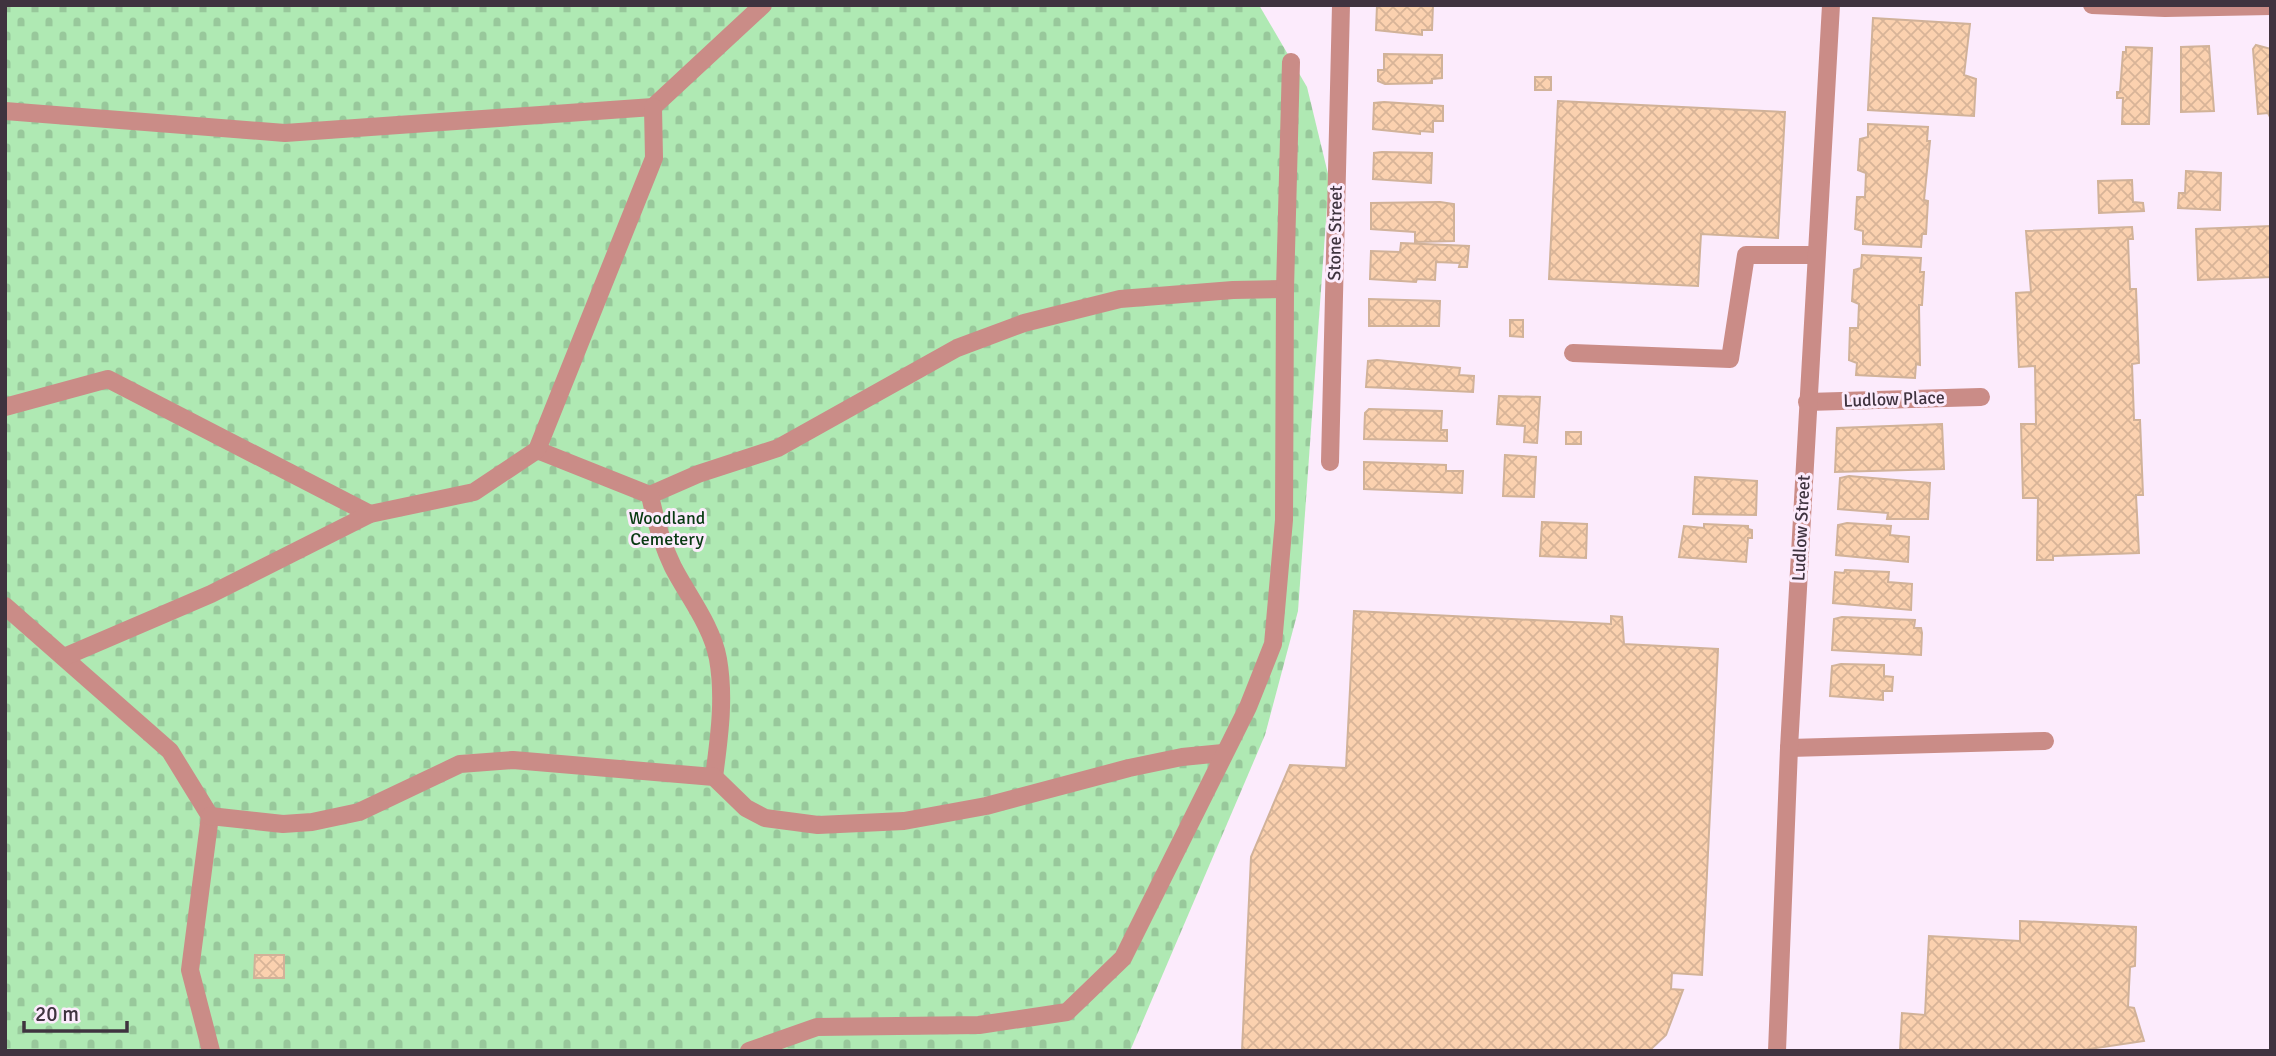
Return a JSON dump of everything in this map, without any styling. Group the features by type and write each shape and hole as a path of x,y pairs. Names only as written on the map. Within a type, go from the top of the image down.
{"street":[{"path":"5,111 285,133 653,107 763,5"},
{"name":"Stone Street","path":"1330,462 1341,5"},
{"name":"Ludlow Street","path":"1777,1051 1789,748 1831,5"},
{"path":"2092,5 2165,8 2271,6"},
{"path":"749,1051 817,1027 979,1025 1067,1012 1123,958 1248,707 1273,644 1284,520 1285,289 1291,62"},
{"path":"64,657 211,594 370,514 474,492 537,450 654,158 653,107"},
{"path":"1573,353 1731,359 1746,255 1816,255"},
{"path":"537,450 650,495 698,474 778,448 957,348 1024,323 1120,299 1233,290 1285,289"},
{"path":"5,407 108,379 370,514"},
{"name":"Ludlow Place","path":"1807,402 1981,397"},
{"path":"650,495 656,526 718,657 722,710 714,777"},
{"path":"5,606 170,751 211,816 190,970 211,1051"},
{"path":"1789,748 2046,741"},
{"path":"211,816 283,824 312,822 359,812 460,764 513,760 714,777 746,808 765,818 818,825 904,821 972,809 1129,768 1223,753"}],"green space":[{"name":"Woodland Cemetery","path":"5,5 1259,5 1307,87 1329,178 1298,611 1265,735 1130,1051 5,1051"}],"building":[{"path":"1377,5 1433,5 1432,30 1422,30 1422,35 1376,30"},
{"path":"1873,18 1970,24 1964,75 1976,79 1974,116 1868,110"},
{"path":"2256,45 2271,49 2271,119 2268,113 2258,114 2253,49"},
{"path":"2209,46 2214,111 2181,112 2181,47"},
{"path":"2126,47 2152,48 2149,124 2122,124 2123,98 2117,98 2117,92 2120,92 2123,52 2126,52"},
{"path":"1384,54 1442,55 1442,78 1432,79 1432,83 1385,84 1378,81 1378,70 1384,70"},
{"path":"1535,77 1551,77 1551,90 1535,90"},
{"path":"1558,101 1785,112 1778,238 1701,234 1698,286 1549,279"},
{"path":"1374,103 1443,106 1443,121 1433,121 1433,132 1420,131 1420,134 1373,129"},
{"path":"1868,124 1928,127 1927,141 1930,141 1924,200 1928,201 1926,234 1922,234 1921,247 1863,244 1863,231 1855,229 1857,197 1865,197 1866,173 1858,170 1860,139 1868,137"},
{"path":"1374,153 1432,153 1431,183 1373,179"},
{"path":"2186,171 2221,173 2220,210 2178,208 2179,193 2185,193"},
{"path":"2132,180 2133,202 2143,203 2144,211 2099,213 2098,181"},
{"path":"1371,203 1454,204 1454,241 1415,242 1415,232 1371,229"},
{"path":"2271,226 2271,277 2198,280 2196,229"},
{"path":"2132,227 2133,239 2128,239 2130,289 2136,289 2139,363 2132,364 2134,420 2140,420 2143,495 2136,495 2139,553 2053,556 2053,560 2037,560 2038,498 2023,498 2021,424 2036,424 2035,366 2019,367 2016,293 2031,292 2026,231"},
{"path":"1401,243 1469,246 1467,267 1459,267 1460,263 1436,262 1435,280 1417,279 1416,282 1370,279 1371,251 1400,252"},
{"path":"1862,255 1921,258 1920,272 1924,272 1922,305 1919,305 1920,365 1916,364 1915,378 1856,375 1857,363 1849,360 1850,328 1858,328 1859,304 1852,301 1854,270 1861,268"},
{"path":"1369,299 1440,301 1439,326 1369,326"},
{"path":"1510,320 1523,320 1523,337 1510,336"},
{"path":"1368,361 1460,368 1459,375 1474,376 1473,392 1366,387"},
{"path":"1499,396 1540,397 1537,443 1524,442 1525,426 1497,424"},
{"path":"1369,409 1442,411 1441,430 1447,430 1447,441 1364,439 1365,413"},
{"path":"1942,424 1944,469 1835,472 1837,428"},
{"path":"1566,432 1581,432 1581,444 1566,444"},
{"path":"1505,455 1536,457 1534,497 1503,496"},
{"path":"1364,462 1446,465 1446,471 1463,471 1462,493 1364,489"},
{"path":"1849,476 1930,483 1928,519 1887,519 1888,513 1838,509 1840,478"},
{"path":"1695,477 1757,481 1756,515 1693,514"},
{"path":"1542,522 1587,524 1586,558 1540,556"},
{"path":"1847,523 1891,526 1890,535 1909,537 1908,562 1836,555 1838,525"},
{"path":"1704,524 1748,526 1748,529 1752,530 1752,538 1748,538 1746,562 1679,557 1684,526 1704,528"},
{"path":"1845,570 1889,572 1888,582 1912,584 1911,610 1833,603 1835,572 1844,573"},
{"path":"1354,611 1611,624 1611,616 1622,617 1624,644 1718,649 1702,975 1672,973 1671,989 1683,990 1666,1035 1650,1050 1242,1051 1251,857 1290,765 1346,768"},
{"path":"1834,619 1915,620 1914,628 1921,628 1922,633 1921,655 1832,650"},
{"path":"1884,665 1884,676 1893,677 1892,691 1883,691 1883,700 1830,696 1832,666"},
{"path":"2020,921 2136,927 2135,966 2130,967 2128,1007 2134,1008 2144,1041 2076,1051 1900,1051 1902,1013 1925,1015 1929,936 2020,941"},
{"path":"255,955 284,955 284,978 254,978"}]}
